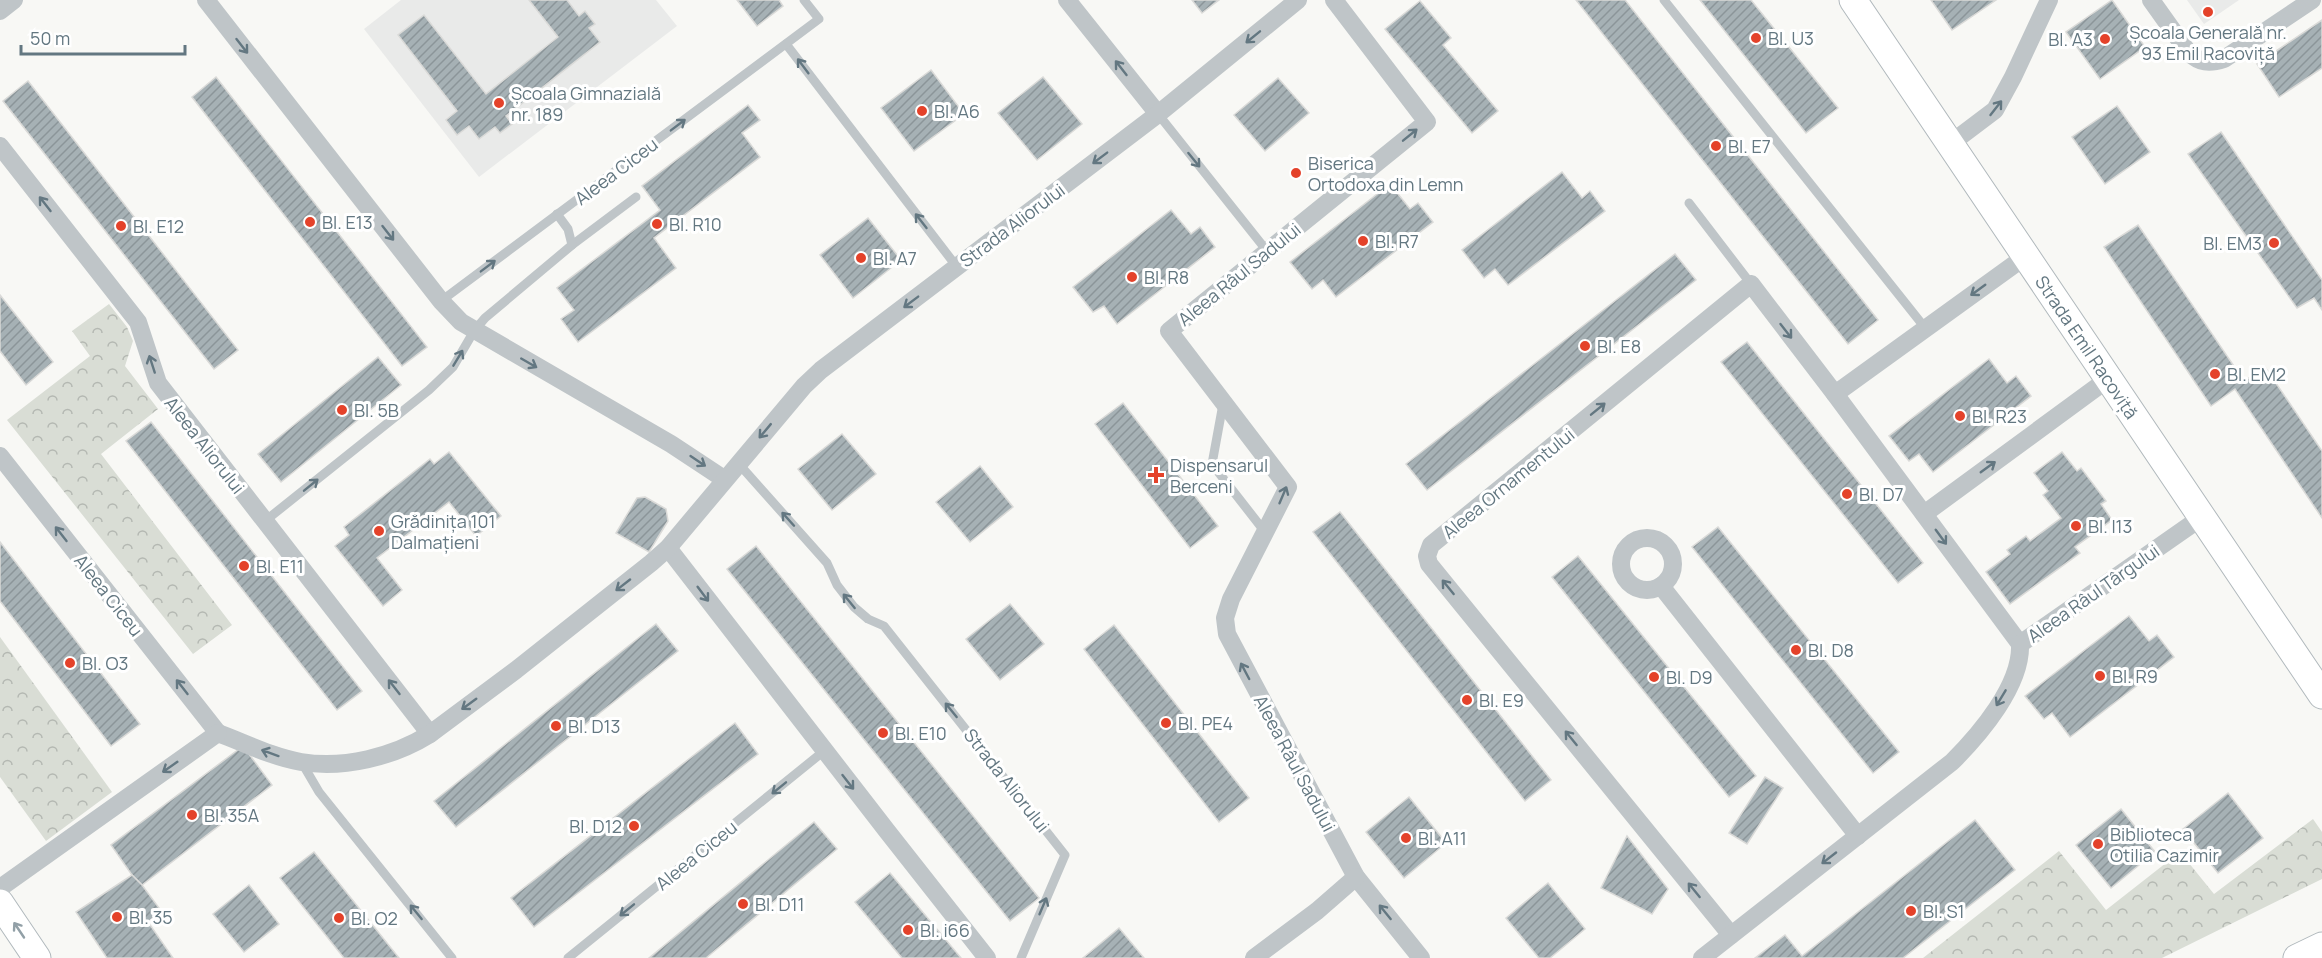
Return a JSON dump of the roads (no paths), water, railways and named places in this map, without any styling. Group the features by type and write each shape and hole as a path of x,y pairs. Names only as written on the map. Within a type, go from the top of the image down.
{"street":[{"path":"0,11 14,0"},
{"path":"206,0 441,301 461,322 671,444 724,479"},
{"path":"1067,0 1158,114"},
{"name":"Strada Aliorului","path":"668,548 724,479 804,386 821,370 1158,114 1298,0"},
{"name":"Aleea Râul Sadului","path":"1334,0 1427,122 1169,331 1288,487 1231,599 1225,618 1227,634 1356,877 1422,958"},
{"name":"Strada Emil Racoviță","path":"1853,0 2322,694"},
{"path":"1950,144 1995,110 2006,92 2049,0"},
{"path":"2151,0 2188,52 2204,62 2224,59 2312,0"},
{"name":"Aleea Aliorului","path":"0,146 138,322 158,383 430,734"},
{"path":"1835,394 2026,256"},
{"path":"1751,284 2020,644"},
{"name":"Aleea Ornamentului","path":"1731,935 1429,564 1427,555 1431,545 1751,284"},
{"path":"1924,514 2108,379"},
{"name":"Aleea Ciceu","path":"0,456 218,733"},
{"name":"Aleea Râul Târgului","path":"1702,958 1952,762 1986,723 2013,679 2020,654 2020,644 2202,517"},
{"path":"0,888 218,733 271,754 302,762 342,763 363,760 398,751 415,743 516,670 668,548 987,958"},
{"path":"1661,586 1858,836"},
{"path":"1254,958 1317,911 1356,877"},
{"path":"0,903 37,958"},
{"path":"2297,958 2322,946"}],"lane":[{"name":"Aleea Ciceu","path":"441,301 819,19 804,0"},
{"path":"1664,0 1926,328"},
{"path":"786,44 957,267"},
{"path":"1158,114 1267,251"},
{"path":"265,522 429,390 453,367 474,331 499,304 572,244 636,197"},
{"path":"1689,203 1751,284"},
{"path":"557,214 568,229 572,244"},
{"path":"1224,402 1212,464 1265,532"},
{"name":"Strada Aliorului","path":"738,463 827,563 837,585 854,607 868,619 884,626 1065,855 1021,958"},
{"name":"Aleea Ciceu","path":"568,958 825,751"},
{"path":"302,762 319,792 452,958"}],"place":[{"name":"Școala Generală nr. 93 Emil Racoviță","path":"2208,12"},
{"name":"Bl. U3","path":"1756,38"},
{"name":"Bl. A3","path":"2105,39"},
{"name":"Școala Gimnazială nr. 189","path":"499,103"},
{"name":"Bl. A6","path":"922,111"},
{"name":"Bl. E7","path":"1716,146"},
{"name":"Biserica Ortodoxa din Lemn","path":"1296,173"},
{"name":"Bl. E13","path":"310,222"},
{"name":"Bl. R10","path":"657,224"},
{"name":"Bl. E12","path":"121,226"},
{"name":"Bl. R7","path":"1363,241"},
{"name":"Bl. EM3","path":"2274,243"},
{"name":"Bl. A7","path":"861,258"},
{"name":"Bl. R8","path":"1132,277"},
{"name":"Bl. E8","path":"1585,346"},
{"name":"Bl. EM2","path":"2215,374"},
{"name":"Bl. 5B","path":"342,410"},
{"name":"Bl. R23","path":"1960,416"},
{"name":"Dispensarul Berceni","path":"1156,475"},
{"name":"Bl. D7","path":"1847,494"},
{"name":"Bl. I13","path":"2076,526"},
{"name":"Grădinița 101 Dalmațieni","path":"379,531"},
{"name":"Bl. E11","path":"244,566"},
{"name":"Bl. D8","path":"1796,650"},
{"name":"Bl. O3","path":"70,663"},
{"name":"Bl. R9","path":"2100,676"},
{"name":"Bl. D9","path":"1654,677"},
{"name":"Bl. E9","path":"1467,700"},
{"name":"Bl. PE4","path":"1166,723"},
{"name":"Bl. D13","path":"556,726"},
{"name":"Bl. E10","path":"883,733"},
{"name":"Bl. 35A","path":"192,815"},
{"name":"Bl. D12","path":"634,826"},
{"name":"Bl. A11","path":"1406,838"},
{"name":"Biblioteca Otilia Cazimir","path":"2098,844"},
{"name":"Bl. D11","path":"743,904"},
{"name":"Bl. S1","path":"1911,911"},
{"name":"Bl. 35","path":"117,917"},
{"name":"Bl. O2","path":"339,918"},
{"name":"Bl. i66","path":"908,930"}]}
